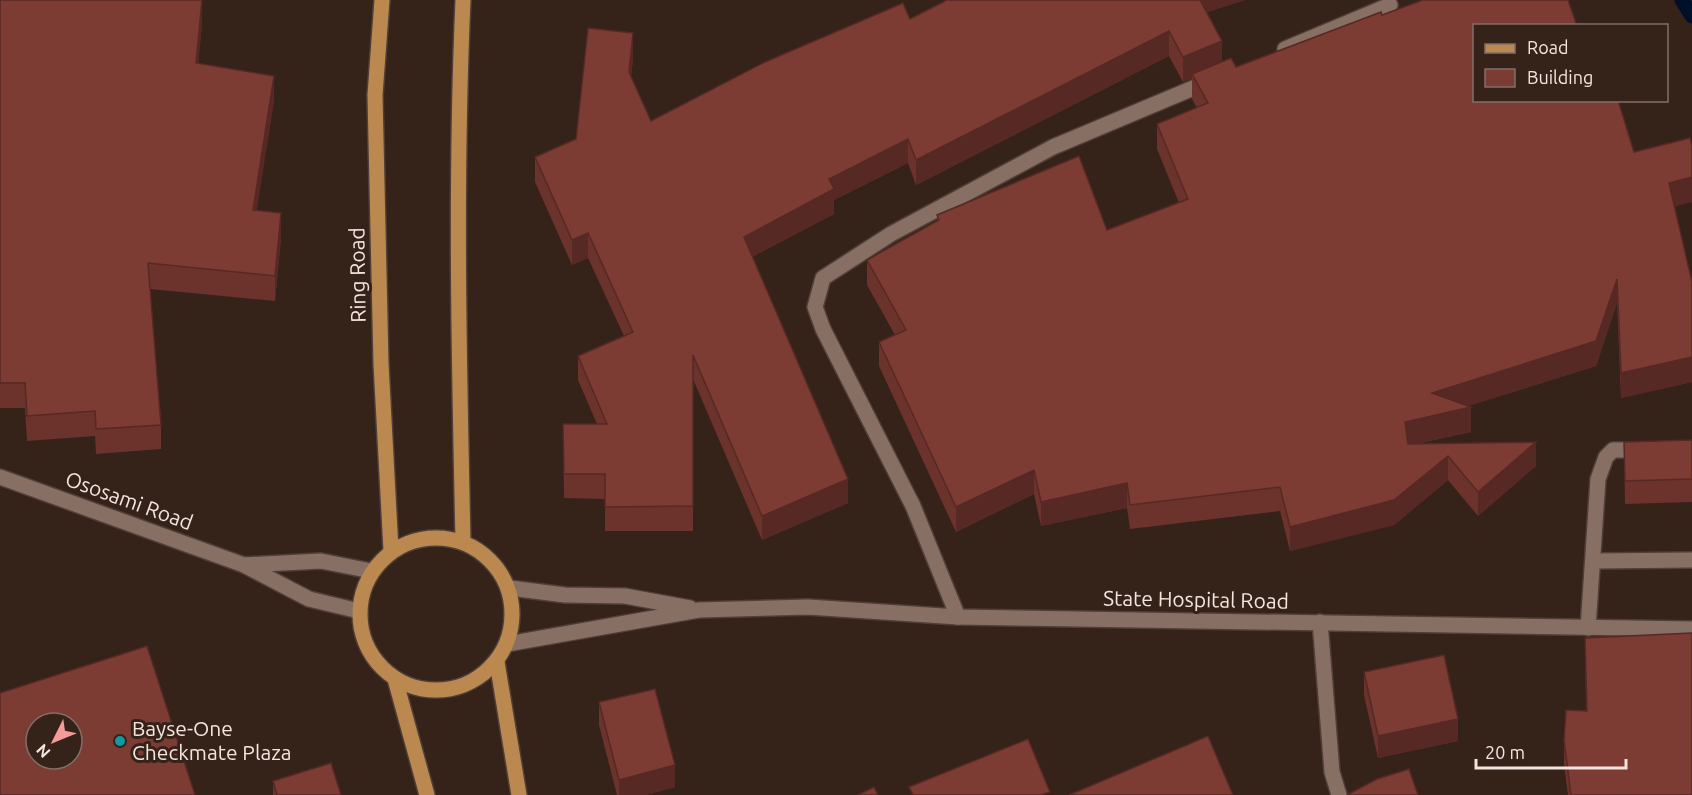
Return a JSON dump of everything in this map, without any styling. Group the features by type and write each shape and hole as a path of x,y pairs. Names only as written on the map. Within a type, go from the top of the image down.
{"main road":[{"name":"Ring Road","path":"382,0 375,94 381,364 391,550"},
{"path":"463,541 459,375 459,92 464,0"},
{"path":"426,536 463,541 492,559 510,588 513,617 507,644 497,662 476,680 449,690 421,689 395,679 376,660 363,637 359,611 370,571 391,550 426,536"},
{"path":"497,662 519,795"},
{"path":"395,679 427,795"}],"street":[{"path":"1270,56 1390,5"},
{"path":"958,617 913,506 823,329 815,307 823,278 891,234 1053,147 1227,74"},
{"path":"1588,628 1600,472 1606,457 1613,450 1658,450"},
{"name":"Ososami Road","path":"0,477 244,565 309,599 359,611"},
{"path":"1593,561 1692,560"},
{"path":"244,565 321,561 370,571"},
{"path":"510,588 565,595 626,596 699,610"},
{"name":"State Hospital Road","path":"699,610 808,607 958,617 1692,629"},
{"path":"507,644 699,610"},
{"path":"1320,622 1332,771 1339,795"}],"building":[{"path":"0,0 202,0 196,63 274,76 253,210 281,213 275,276 148,263 161,425 96,429 95,411 27,416 25,383 0,383"},
{"path":"947,0 1200,0 1222,41 1183,57 1169,31 916,160 908,139 829,179 834,189 744,237 848,479 762,516 693,355 693,506 605,507 605,474 564,474 563,424 607,424 578,356 633,332 588,233 572,240 535,157 576,139 588,28 633,33 629,72 651,121 765,62 903,3 910,19"},
{"path":"1423,0 1568,0 1576,24 1473,24 1473,102 1619,102 1634,152 1690,138 1692,177 1669,183 1692,282 1692,357 1621,373 1617,279 1596,341 1432,393 1471,407 1405,422 1408,444 1536,442 1478,492 1448,456 1394,500 1290,527 1280,487 1130,505 1127,483 1041,502 1034,470 956,507 879,342 906,330 867,260 939,220 937,215 1079,156 1107,230 1188,199 1157,124 1208,103 1192,74 1231,58 1236,67 1381,12 1382,15"},
{"path":"1692,440 1692,479 1625,481 1624,442"},
{"path":"1692,633 1692,795 1571,795 1564,740 1566,710 1587,711 1585,638"},
{"name":"Bayse-One Checkmate Plaza","path":"147,646 195,795 0,795 0,693"},
{"path":"1444,655 1458,719 1378,736 1364,672"},
{"path":"655,689 675,765 619,780 599,702"},
{"path":"1208,736 1233,795 1069,795"},
{"path":"1028,739 1050,792 1041,795 913,795 909,787"},
{"path":"331,763 341,795 277,795 273,781"},
{"path":"1409,769 1418,795 1347,795 1377,779"},
{"path":"874,787 878,795 858,795"}],"waterway":[{"path":"1682,0 1692,16"}],"place":[{"name":"Bayse-One Checkmate Plaza","path":"120,741"}]}
